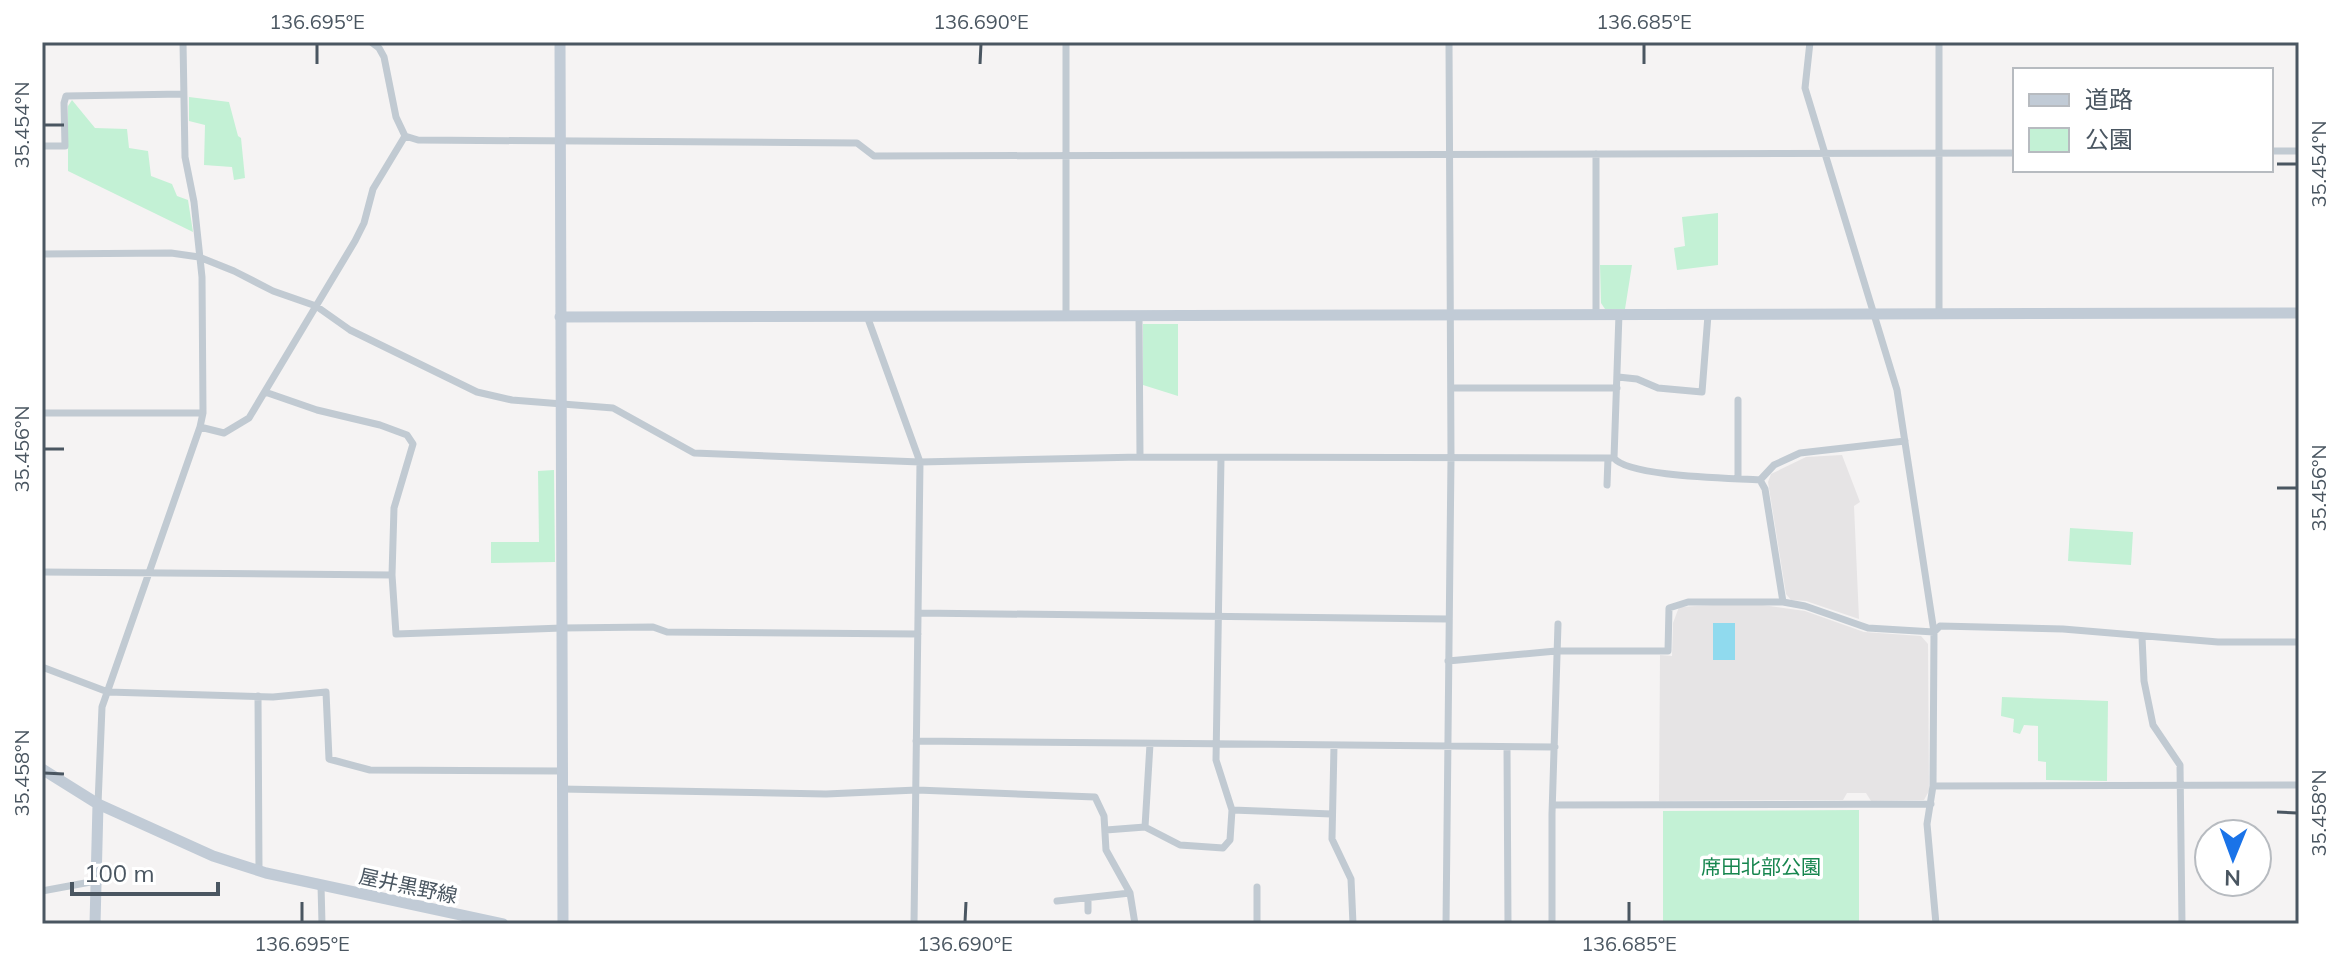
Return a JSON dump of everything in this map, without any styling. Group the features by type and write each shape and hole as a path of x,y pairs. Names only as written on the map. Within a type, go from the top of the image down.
{"street":[{"path":"95,924 102,707 203,413 202,277 194,202 185,157 183,42"},
{"path":"371,42 384,57 396,117 405,136 418,140 857,143 874,156 2013,153"},
{"path":"560,42 560,404 563,475 560,789 563,924"},
{"path":"1066,42 1066,315"},
{"path":"1446,924 1451,458 1449,42"},
{"path":"1810,42 1805,88 1897,390 1934,632 1933,786 1927,824 1936,924"},
{"path":"1939,42 1939,312"},
{"path":"42,146 65,146 66,96 183,94"},
{"path":"200,427 224,433 249,418 355,241 364,223 373,189 405,136"},
{"path":"2273,151 2299,151"},
{"path":"1596,154 1596,314"},
{"path":"42,254 171,253 199,257 273,291 316,306 350,330 477,392 512,400 613,408 694,453 920,462 1140,457 1611,458 1637,471 1760,480"},
{"path":"560,317 2299,313"},
{"path":"1607,485 1618,377 1619,314"},
{"path":"1618,377 1637,379 1658,388 1702,392 1708,315"},
{"path":"867,316 920,462 914,924"},
{"path":"1139,316 1140,457"},
{"path":"1451,388 1617,388"},
{"path":"265,392 407,435 413,444 394,508 392,575 396,634 653,627 667,632 918,634"},
{"path":"1738,400 1738,478"},
{"path":"42,413 203,413"},
{"path":"1760,480 1774,465 1800,453 1905,441"},
{"path":"1106,830 1145,827 1180,845 1223,848 1230,840 1232,810 1216,760 1221,458"},
{"path":"1760,480 1765,489 1783,602"},
{"path":"42,572 392,575"},
{"path":"1448,661 1556,651 1668,651 1669,608 1688,602 1783,602 1805,606 1868,628 1934,632 1940,626 2063,629 2218,642 2299,642"},
{"path":"918,613 1448,619"},
{"path":"1552,924 1558,624"},
{"path":"2142,637 2144,681 2153,725 2180,765 2182,924"},
{"path":"42,667 108,692 258,696 326,692 329,759 353,767 370,770 561,771"},
{"path":"258,696 259,869"},
{"path":"916,741 1555,747"},
{"path":"1145,827 1150,744"},
{"path":"1334,746 1332,839 1352,887 1353,924"},
{"path":"1507,747 1508,924"},
{"name":"屋井黒野線","path":"42,769 98,804 213,856 321,885 503,924"},
{"path":"1933,786 2299,785"},
{"path":"560,789 826,794 917,790 1095,797 1104,816 1106,850 1130,893 1135,924"},
{"path":"1554,805 1931,804"},
{"path":"1232,810 1331,814"},
{"path":"42,891 96,881"},
{"path":"321,885 322,924"},
{"path":"1257,887 1257,924"},
{"path":"1057,901 1130,893"},
{"path":"1088,898 1088,911"}],"shaded area":[{"path":"1842,455 1860,502 1854,506 1859,619 1806,601 1791,600 1786,594 1768,482 1771,474 1806,457"},
{"path":"1748,603 1805,611 1864,632 1921,636 1928,644 1929,791 1924,800 1871,801 1866,793 1847,793 1843,800 1659,801 1660,655 1672,656 1673,623 1679,607"}],"green space":[{"path":"189,97 229,102 241,138 245,178 234,180 232,167 204,165 205,125 189,121"},
{"path":"72,100 95,128 127,129 129,148 148,151 151,176 172,184 177,196 188,200 193,232 68,171 68,106"},
{"path":"1718,213 1718,265 1677,270 1674,248 1685,246 1682,217"},
{"path":"1600,265 1632,265 1625,309 1605,309 1601,303"},
{"path":"1143,324 1178,324 1178,396 1143,385"},
{"path":"554,470 555,562 491,563 491,542 539,542 538,471"},
{"path":"2070,528 2133,532 2131,565 2068,561"},
{"path":"2002,697 2108,701 2107,781 2046,780 2046,762 2038,761 2038,726 2024,725 2020,734 2013,732 2014,719 2001,716"},
{"name":"席田北部公園","path":"1859,810 1859,924 1663,924 1663,811"}],"water":[{"path":"1713,623 1735,623 1735,660 1713,660"}]}
